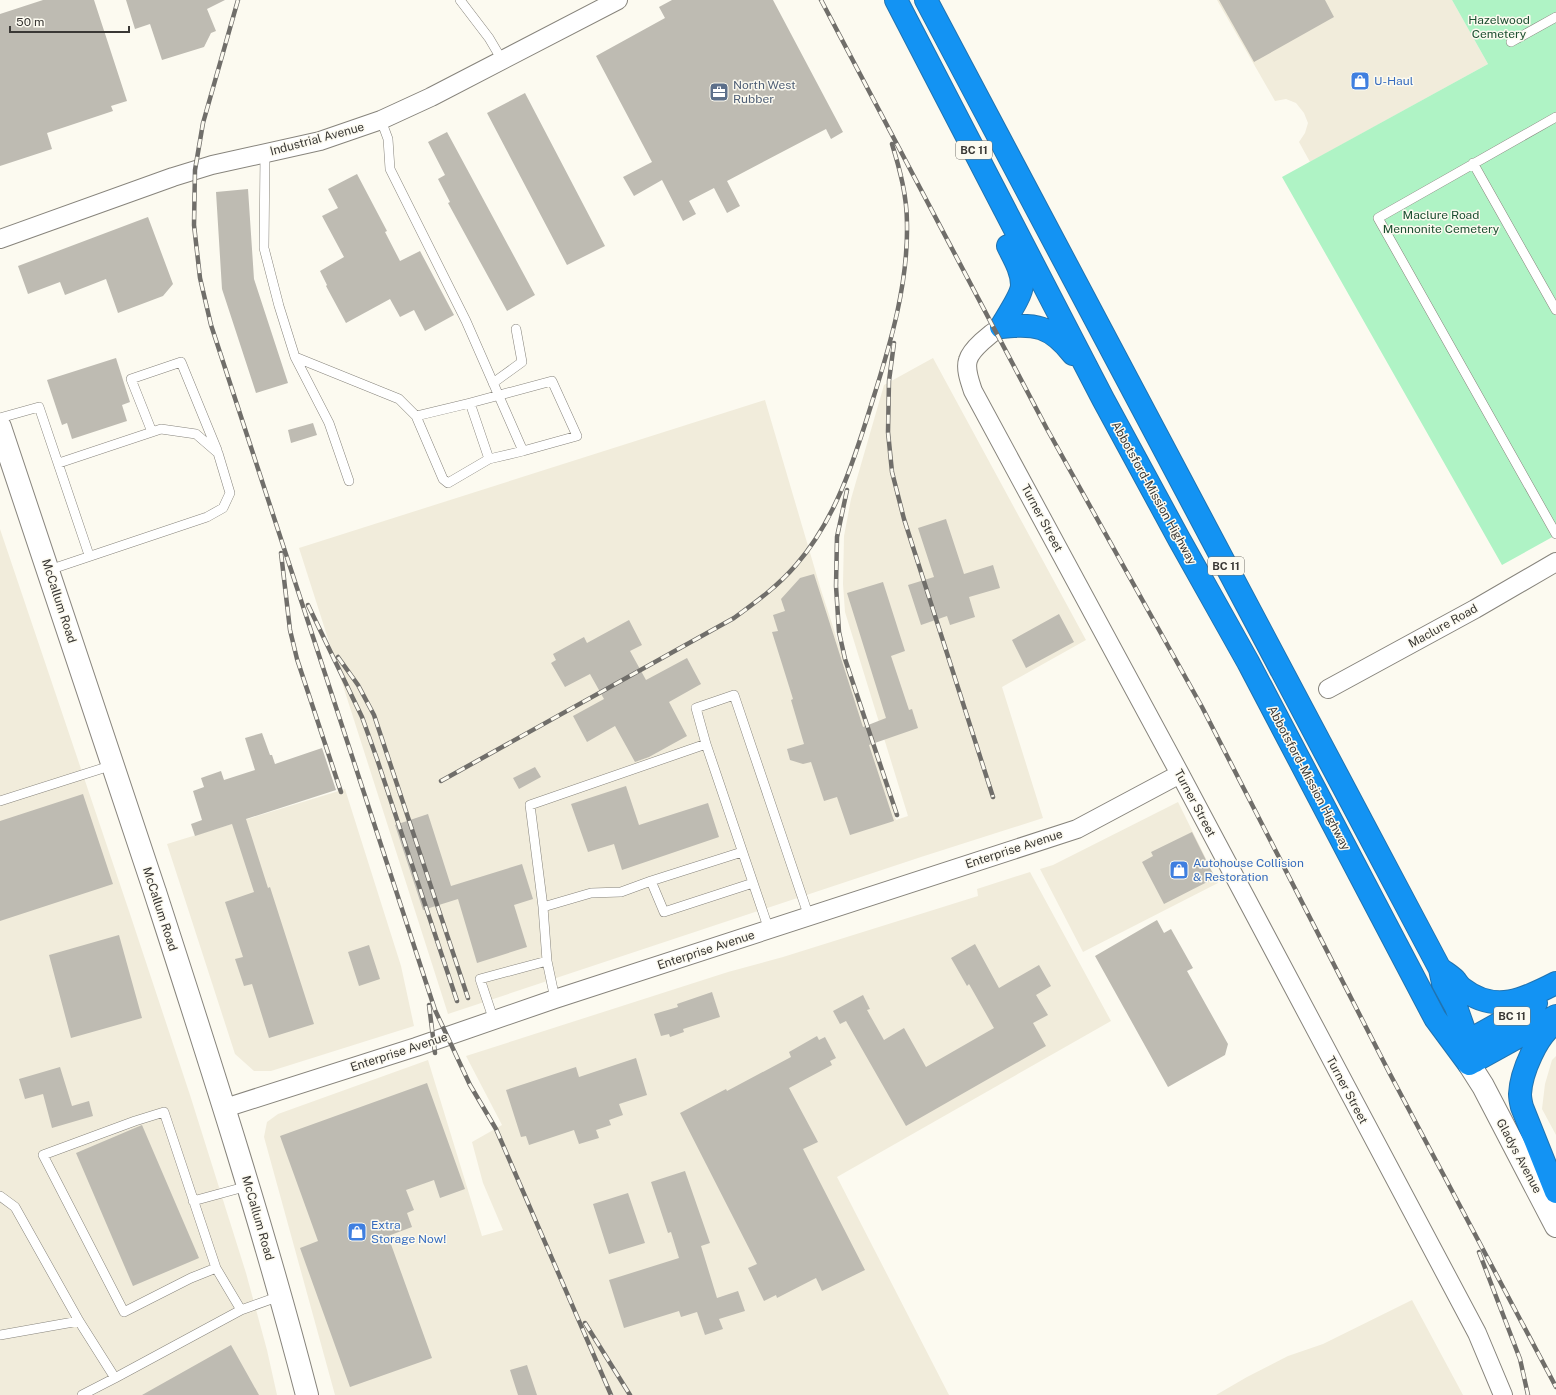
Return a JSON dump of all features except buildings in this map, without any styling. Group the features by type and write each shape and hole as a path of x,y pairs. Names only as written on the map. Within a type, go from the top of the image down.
{"highway":[{"path":"893,0 896,24 913,63 931,101 1011,251 1020,273 1022,287 1011,311 1001,327"},
{"name":"Abbotsford-Mission Highway","path":"896,0 1103,399 1248,662 1435,1018 1467,1053"},
{"name":"BC 11","path":"926,0 1440,969 1443,983 1456,1007 1467,1053"},
{"path":"1001,327 1018,325 1038,327 1057,336 1078,361 1103,399"},
{"path":"1440,969 1454,979 1462,989 1486,1001 1503,1003 1529,997 1556,983"},
{"name":"BC 11","path":"1467,1053 1556,991"},
{"name":"BC 11","path":"1467,1053 1556,1016"},
{"path":"1556,1023 1541,1038 1527,1065 1520,1095 1522,1107 1556,1192"}],"main road":[{"name":"McCallum Road","path":"0,427 49,570 225,1108 280,1296 307,1395"},
{"name":"Gladys Avenue","path":"1467,1053 1556,1226"}],"street":[{"name":"Industrial Avenue","path":"0,239 173,177 212,165 320,140 381,120 431,97 618,0"},
{"name":"Turner Street","path":"1001,327 977,346 968,360 968,374 973,391 1180,774 1476,1333 1503,1395"},
{"name":"Maclure Road","path":"1328,689 1475,609 1556,562"},
{"name":"Enterprise Avenue","path":"225,1108 1077,829 1180,774"}],"lane":[{"path":"460,0 489,38 502,60"},
{"path":"1511,42 1556,17"},
{"path":"1556,117 1378,218 1556,534"},
{"path":"381,120 388,139 390,169 466,321 523,452"},
{"path":"265,153 264,248 279,306 295,357 329,423 349,481"},
{"path":"1473,163 1556,310"},
{"path":"493,383 522,362 516,330"},
{"path":"295,357 399,399 416,416 443,479 448,483 489,459 523,452 577,436 552,380 499,396 416,416"},
{"path":"49,570 89,555 207,517 223,508 230,493 218,453 180,362 131,379 152,432"},
{"path":"470,403 489,459"},
{"path":"0,418 39,407 89,555"},
{"path":"59,463 161,429 196,434 218,453"},
{"path":"769,930 706,744 696,708 734,695 808,917"},
{"path":"555,1000 547,961 543,907 530,805 706,744"},
{"path":"0,801 113,765"},
{"path":"543,907 592,893 621,892 742,852"},
{"path":"651,881 664,912 753,883"},
{"path":"494,1021 480,979 547,961"},
{"path":"216,1268 191,1278 124,1312 43,1155 135,1121 164,1112 216,1268 241,1310"},
{"path":"194,1200 248,1186"},
{"path":"0,1196 15,1207 79,1321 115,1378"},
{"path":"82,1395 241,1310 280,1296"},
{"path":"0,1335 79,1321"}],"shaded area":[{"name":"U-Haul","path":"1217,0 1452,0 1488,64 1310,162 1299,142 1305,133 1308,123 1304,113 1296,103 1286,99 1275,101"},
{"path":"933,358 1086,640 1002,687 1043,818 448,1014 299,548 765,400 821,590 896,820 908,816 845,612 843,584 844,536 851,499 884,385"},
{"path":"0,529 190,1095 246,1273 267,1350 277,1395 0,1395"},
{"path":"345,789 401,966 414,1026 271,1071 254,1071 235,1054 167,844"},
{"path":"1178,802 1218,883 1083,952 1040,869 1053,865"},
{"path":"1030,872 1111,1021 837,1177 949,1395 335,1395 264,1137 267,1122 278,1114 428,1060 482,1236 503,1230 483,1183 472,1142 502,1125 466,1056 728,972 783,957 978,896 977,889"},
{"path":"1556,1056 1556,1135 1542,1109 1545,1084 1552,1060"},
{"path":"1412,1300 1463,1395 1216,1395 1288,1356 1323,1344"}],"green space":[{"name":"Maclure Road Mennonite Cemetery","path":"1452,0 1556,0 1556,535 1502,565 1282,177 1488,64"}],"railway":[{"path":"238,0 203,123 195,170 194,225 200,278 211,325 435,1010 470,1085 496,1129 611,1395"},
{"path":"821,0 1047,429 1202,707 1390,1074 1556,1387"},
{"path":"441,781 734,618 759,600 782,580 810,547 834,507 852,465 880,378 897,313 905,269 907,224 906,203 898,164 892,144"},
{"path":"894,343 889,381 888,432 892,472 904,519 993,797"},
{"path":"847,490 837,537 836,586 839,632 845,659 897,815"},
{"path":"281,553 290,630 297,659 341,792"},
{"path":"308,605 362,717 457,1001"},
{"path":"338,657 358,685 374,715 468,998"},
{"path":"429,1005 435,1053"},
{"path":"1479,1252 1520,1359 1528,1395"},
{"path":"585,1323 630,1395"}],"place":[{"name":"U-Haul","path":"1360,81"},
{"name":"North West Rubber","path":"719,92"},
{"name":"Autohouse Collision & Restoration","path":"1179,870"},
{"name":"Extra Storage Now!","path":"357,1232"}],"park label":[{"name":"Hazelwood Cemetery","path":"1499,27"}]}
